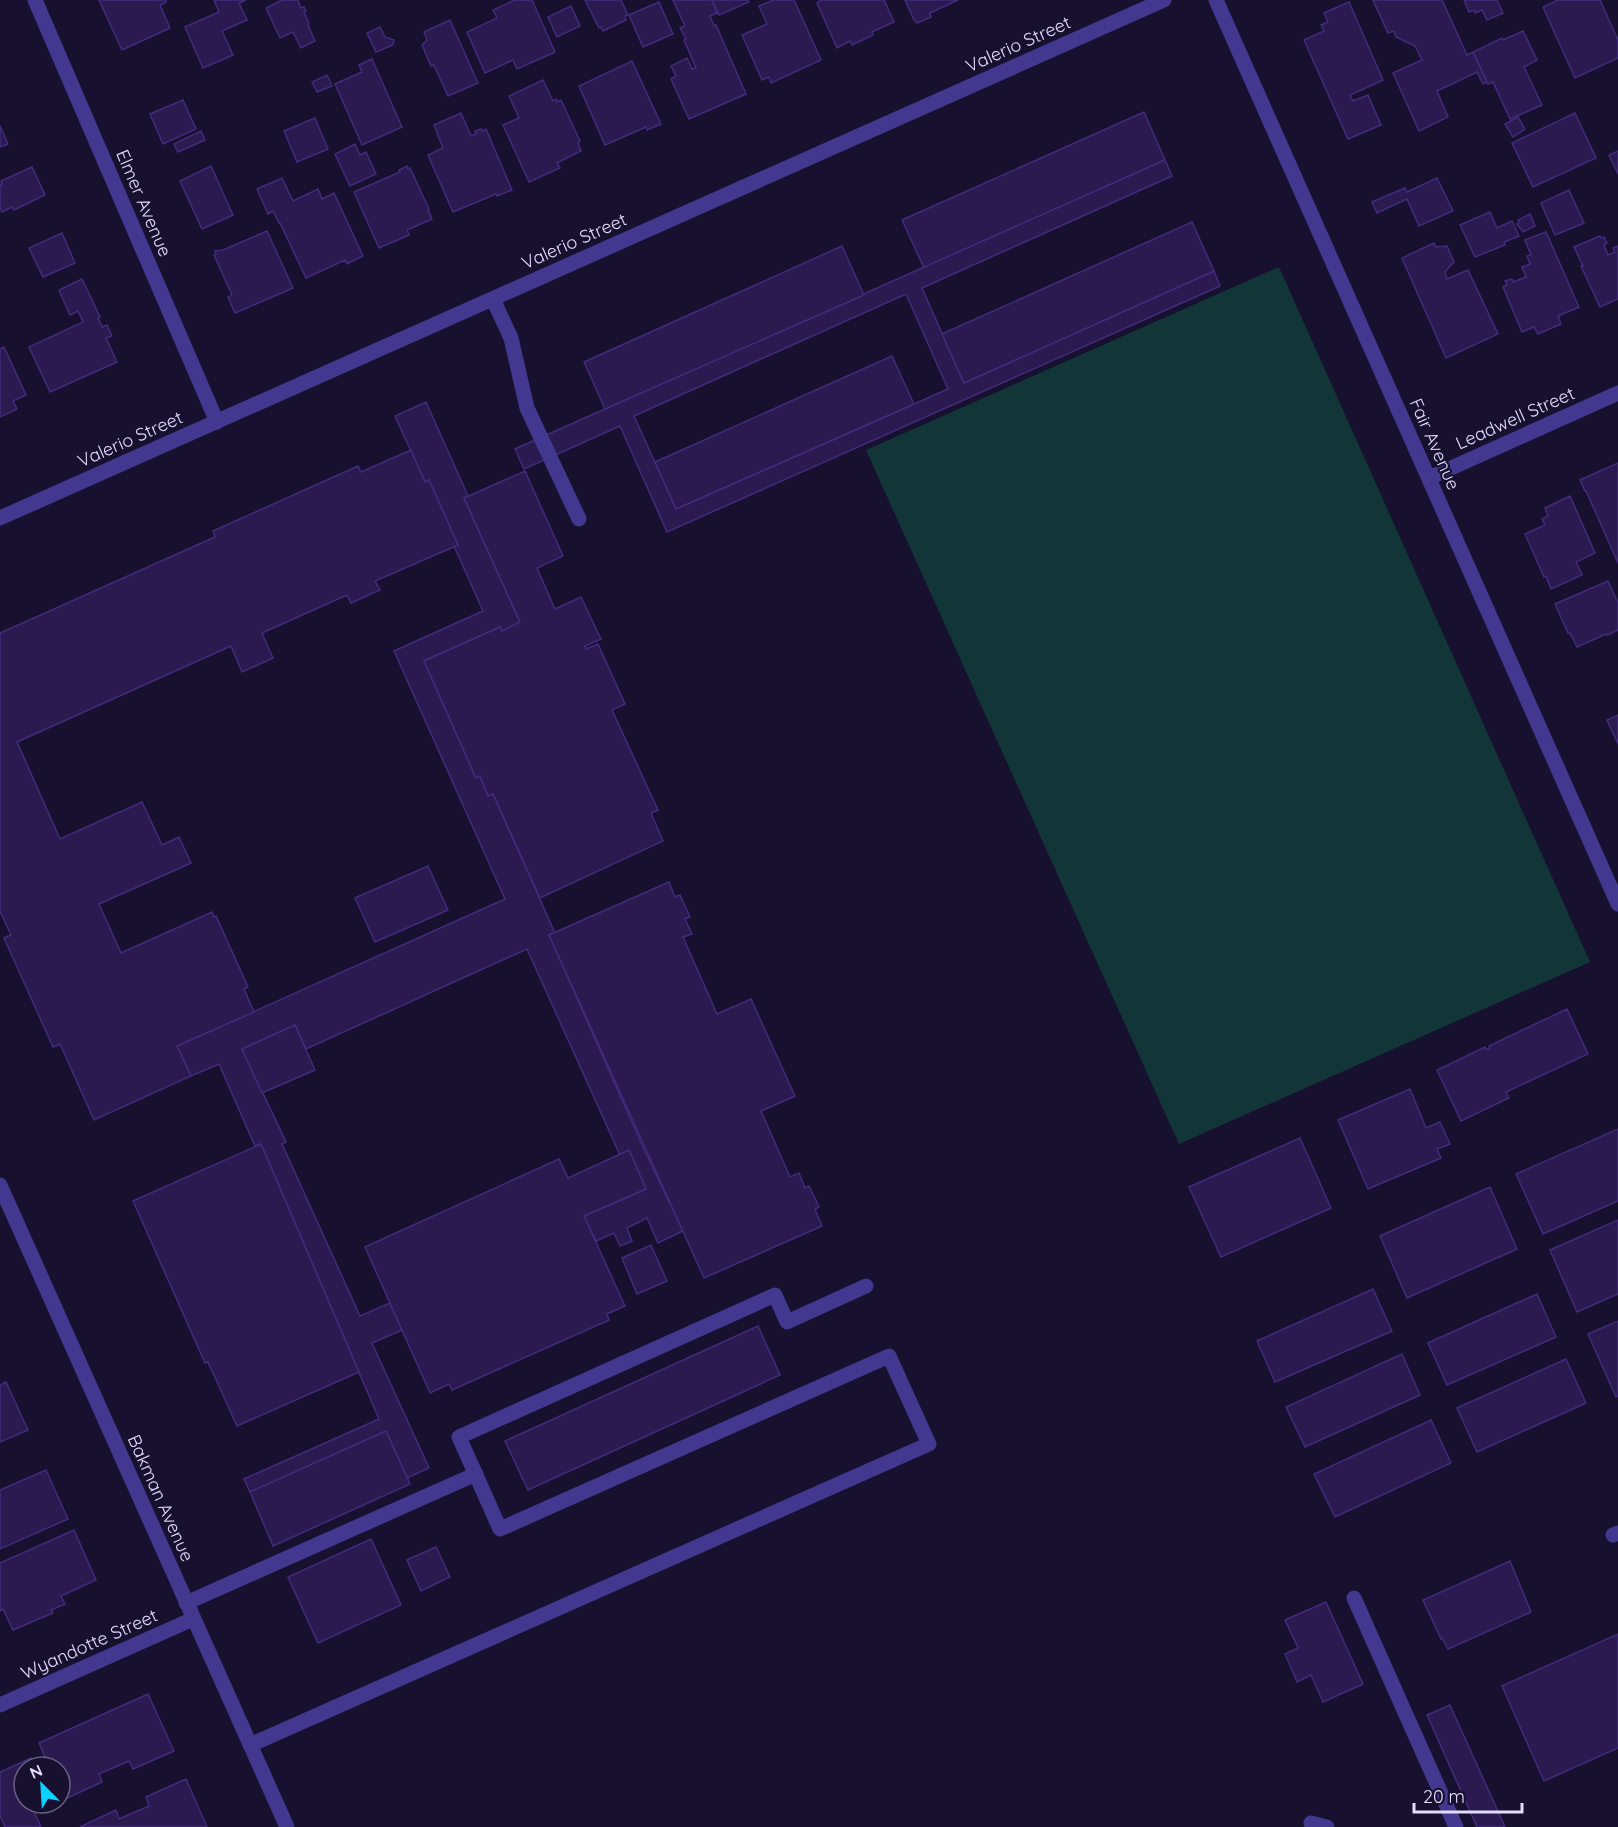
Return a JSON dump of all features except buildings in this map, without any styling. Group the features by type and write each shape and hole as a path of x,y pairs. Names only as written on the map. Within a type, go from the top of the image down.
{"street":[{"name":"Elmer Avenue","path":"34,0 217,422"},
{"name":"Valerio Street","path":"0,518 1164,0"},
{"name":"Fair Avenue","path":"1216,0 1618,904"},
{"path":"493,299 511,338 527,408 579,519"},
{"name":"Leadwell Street","path":"1429,478 1618,393"},
{"name":"Bakman Avenue","path":"0,1185 287,1827"},
{"path":"250,1745 929,1444 889,1356 500,1529 459,1437 775,1295 787,1322 866,1287"},
{"path":"186,1603 476,1474"},
{"path":"1354,1598 1456,1827"},
{"name":"Wyandotte Street","path":"0,1705 193,1619"},
{"path":"1311,1823 1327,1827"}],"green space":[{"path":"1279,267 1590,962 1179,1144 866,450"}]}
